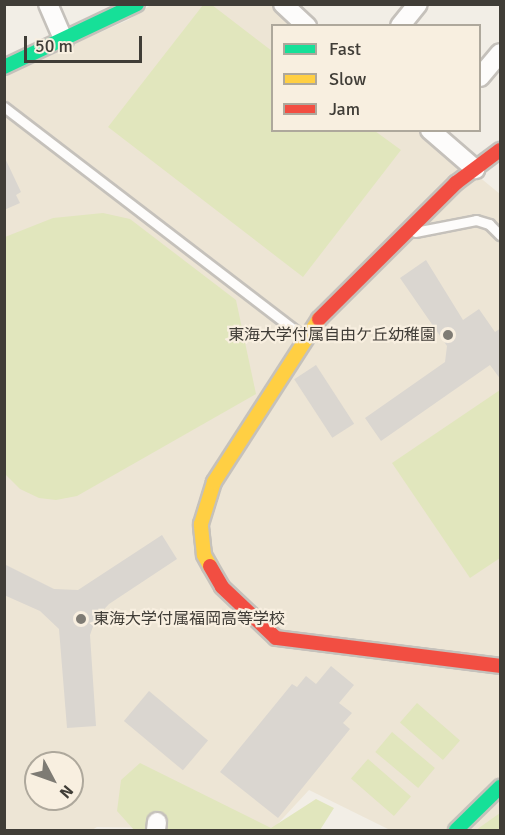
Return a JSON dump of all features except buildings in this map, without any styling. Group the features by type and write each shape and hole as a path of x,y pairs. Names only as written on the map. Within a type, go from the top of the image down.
{"street":[{"path":"48,4 64,41"},
{"path":"4,67 64,41 137,4"},
{"path":"402,24 418,4"},
{"path":"286,5 305,24"},
{"path":"481,76 501,53"},
{"path":"433,132 475,169"},
{"path":"501,150 475,169 401,236 327,309 304,338 214,482 204,505 201,537 213,572 222,587 276,638 501,666"},
{"path":"456,831 501,787"}],"lane":[{"path":"4,107 304,338"},
{"path":"401,236 476,220 501,235"}],"shaded area":[{"path":"151,5 272,5 296,24 271,24 271,132 424,132 500,194 500,830 390,830 309,790 272,830 97,827 92,830 5,830 4,75 128,20"}],"green space":[{"path":"203,5 212,5 271,50 271,132 376,132 401,150 303,277 108,127"},
{"path":"103,213 130,219 236,300 256,394 77,496 56,500 39,498 20,489 5,474 5,237 53,218"},
{"path":"500,390 500,558 470,578 392,463"},
{"path":"417,703 460,740 443,760 400,723"},
{"path":"392,732 435,768 418,788 375,752"},
{"path":"368,759 411,796 394,816 351,779"},
{"path":"140,763 271,828 316,799 334,808 320,830 134,830 117,811 121,780"},
{"path":"500,813 500,830 476,830"}],"traffic: fast":[{"path":"4,67 137,4"},
{"path":"456,830 500,787"}],"traffic: slow":[{"path":"210,566 204,555 201,524 214,482 319,319"}],"traffic: jam":[{"path":"319,319 456,183 500,150"},
{"path":"210,566 222,587 276,638 500,666"}],"place":[{"name":"東海大学付属自由ケ丘幼稚園","path":"448,335"},
{"name":"東海大学付属福岡高等学校","path":"81,619"}]}
